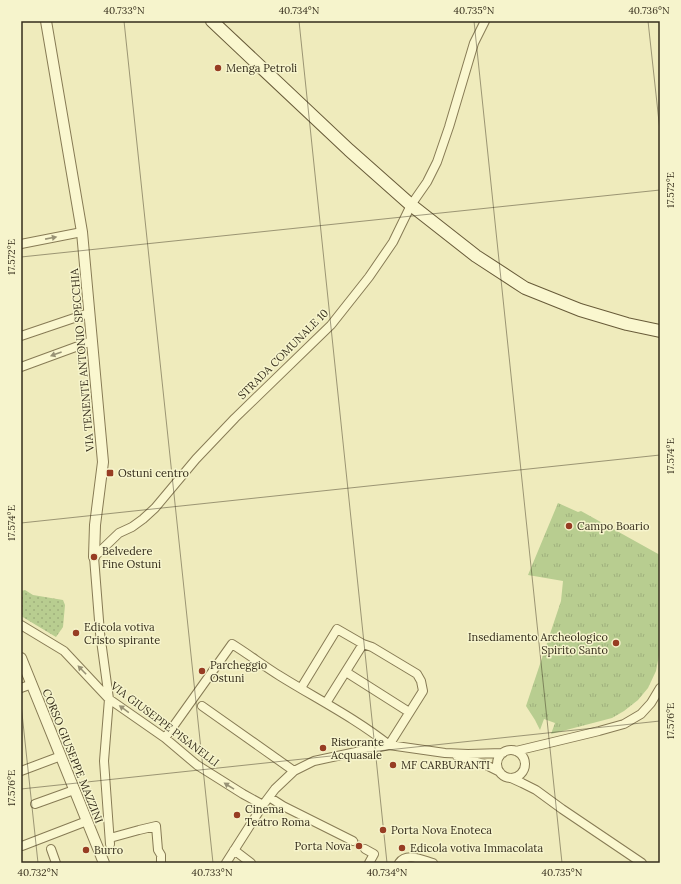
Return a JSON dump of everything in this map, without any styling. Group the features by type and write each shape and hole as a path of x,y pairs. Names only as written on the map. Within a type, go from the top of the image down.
{"main road":[{"path":"212,21 349,150 411,205 476,256 525,288 580,310 627,324 660,331"}],"street":[{"name":"VIA TENENTE ANTONIO SPECCHIA","path":"46,21 82,232 103,462 95,525 94,557 100,633 109,698 104,761 110,841 139,830 156,826 158,850 161,855 161,863"},
{"name":"STRADA COMUNALE 10","path":"94,557 119,532 132,527 144,519 155,508 196,459 235,418 331,325 368,277 393,242 411,205 427,182 437,162 474,43 485,21"},
{"path":"21,244 82,232"},
{"path":"21,336 89,313"},
{"path":"21,367 92,341"},
{"name":"VIA GIUSEPPE PISANELLI","path":"21,624 64,651 109,698 165,738 197,765 263,805"},
{"path":"301,688 337,629 363,644 372,647 417,674 421,681 423,691 389,745"},
{"path":"165,738 232,644 280,676 372,732 389,745"},
{"path":"326,703 363,644"},
{"name":"CORSO GIUSEPPE MAZZINI","path":"21,658 103,863"},
{"path":"346,672 409,712"},
{"path":"21,688 32,684"},
{"path":"226,863 275,789 294,771 314,761 389,745 445,753 488,754 516,751 624,724 641,714 651,703 660,688"},
{"path":"202,706 294,771"},
{"path":"523,758 530,748"},
{"path":"516,751 523,758 525,765 524,769 528,780 536,790"},
{"path":"445,753 484,764 500,772 506,777 536,790 642,863"},
{"path":"500,772 498,768 498,760 503,753"},
{"path":"21,772 61,756"},
{"path":"511,778 519,776 524,769"},
{"path":"35,804 74,790"},
{"path":"269,797 283,806 353,841"},
{"path":"22,846 87,821"},
{"path":"51,849 56,863"},
{"path":"365,849 374,854 369,863"},
{"path":"234,850 251,863"},
{"path":"399,863 407,857 432,863"}],"green space":[{"path":"558,503 578,512 581,511 660,555 660,650 656,671 648,688 638,700 624,711 612,718 551,734 555,723 544,719 540,730 526,706 561,601 563,581 528,575"},
{"path":"25,590 33,595 63,600 65,605 63,627 56,637 21,616 21,591"}],"tunnel":[{"path":"353,841 365,849"}],"place":[{"name":"Menga Petroli","path":"218,68"},
{"name":"Ostuni centro","path":"110,473"},
{"name":"Campo Boario","path":"569,526"},
{"name":"Belvedere Fine Ostuni","path":"94,557"},
{"name":"Edicola votiva Cristo spirante","path":"76,633"},
{"name":"Insediamento Archeologico Spirito Santo","path":"616,643"},
{"name":"Parcheggio Ostuni","path":"202,671"},
{"name":"Ristorante Acquasale","path":"323,748"},
{"name":"MF CARBURANTI","path":"393,765"},
{"name":"Cinema Teatro Roma","path":"237,815"},
{"name":"Porta Nova Enoteca","path":"383,830"},
{"name":"Porta Nova","path":"359,846"},
{"name":"Edicola votiva Immacolata","path":"402,848"},
{"name":"Burro","path":"86,850"}]}
